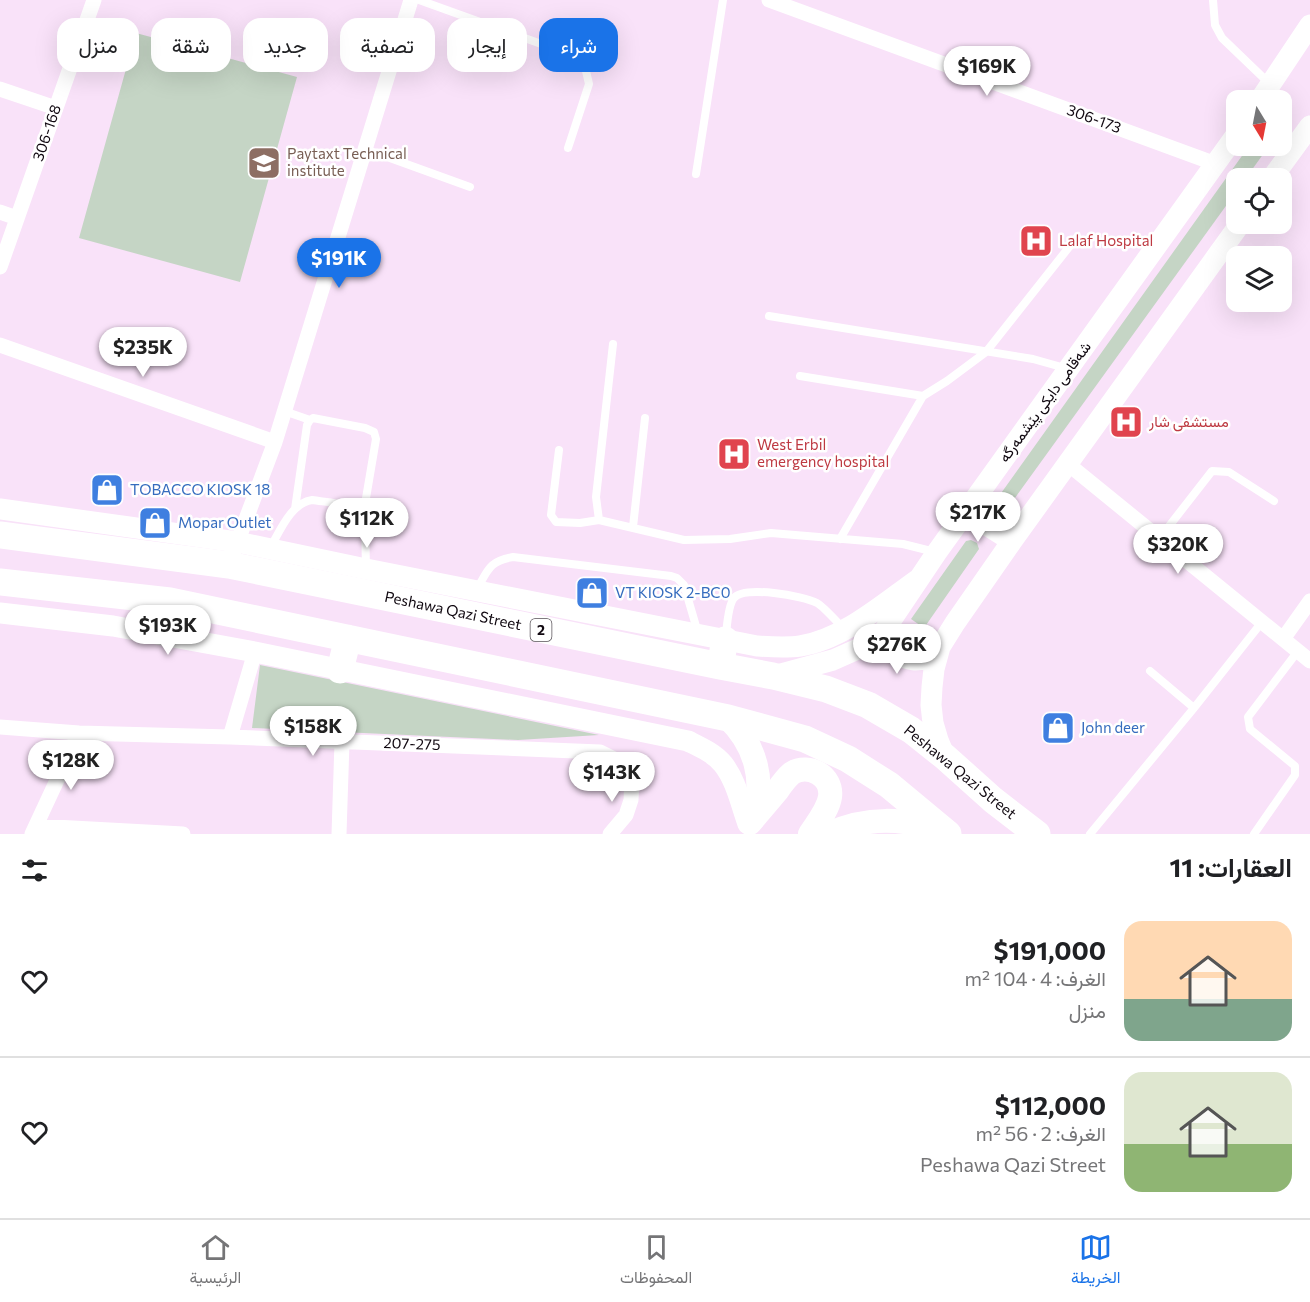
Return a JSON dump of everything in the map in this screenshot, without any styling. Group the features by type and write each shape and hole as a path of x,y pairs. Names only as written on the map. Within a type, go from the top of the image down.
{"highway":[{"name":"Peshawa Qazi Street","path":"0,535 233,554 366,581 720,666 826,689 868,705 911,730 1037,834"},
{"path":"0,582 170,601 728,718 805,739 848,759 889,785 948,834"},
{"path":"340,670 348,638"},
{"path":"720,666 726,640"}],"main road":[{"path":"728,718 748,742 758,772 758,793 754,814 747,827"},
{"path":"747,827 788,776 799,770 811,770 824,778 830,793 828,804 810,834"},
{"path":"828,834 864,822 888,820 912,823 943,834"}],"street":[{"name":"306-168","path":"0,267 94,0"},
{"path":"0,509 233,554 284,411 411,0"},
{"name":"306-173","path":"769,0 1216,164"},
{"path":"1267,90 1310,25"},
{"path":"0,89 56,108"},
{"path":"1279,168 1310,126"},
{"name":"شەقامی دایکی پێشمەرگە","path":"773,676 834,660 848,654 884,631 917,580 1226,150"},
{"path":"0,212 17,218"},
{"path":"890,622 888,632 892,645 906,658 926,659 935,654 1012,541 1233,234"},
{"path":"0,345 274,441"},
{"path":"1068,464 1304,656"},
{"path":"966,512 1012,541"},
{"path":"366,581 476,591 758,646 800,646 816,643 845,630 917,580"},
{"path":"1283,639 1310,601"},
{"path":"0,613 113,626 255,652 688,741 707,750 723,764 733,782 747,827"},
{"path":"940,647 934,669 931,705 933,723 945,757"},
{"path":"230,737 255,652"},
{"name":"207-275","path":"0,728 79,734 230,737 600,752 620,762 632,779 631,800 626,815 610,834"},
{"path":"79,734 34,830 183,834"},
{"path":"339,834 342,742"}],"lane":[{"path":"419,0 580,58 589,84 568,148"},
{"path":"696,174 723,0"},
{"path":"1213,0 1215,24 1221,38 1263,90"},
{"path":"365,149 470,187"},
{"path":"840,539 923,396 986,352 1077,237"},
{"path":"769,316 1033,359 1068,369"},
{"path":"599,520 596,497 613,344"},
{"path":"800,376 923,396"},
{"path":"284,411 310,420 313,418 366,428 374,432 376,439 363,516 366,581"},
{"path":"633,527 645,418"},
{"path":"263,560 294,508 307,425 310,420"},
{"path":"560,450 551,514 556,522 580,523 599,520 684,540 730,539 771,533 903,544 937,552"},
{"path":"1160,538 1212,471 1229,472 1274,501"},
{"path":"294,508 305,501 312,500 353,507 363,516"},
{"path":"476,591 491,564 513,557 671,576 684,585 699,634"},
{"path":"726,640 730,607 734,597 743,592 782,594 818,603 845,630"},
{"path":"1090,834 1262,622"},
{"path":"1254,834 1295,775 1295,766 1250,729 1248,717 1304,656"},
{"path":"1150,671 1194,708"}],"green space":[{"path":"139,34 151,37 151,72 231,72 231,59 243,62 243,72 279,72 297,77 240,282 79,238 125,72 139,72"},
{"path":"1242,156 1262,156 1253,168 1233,168"},
{"path":"1226,178 1226,206 1002,516 994,518 989,510"},
{"path":"971,540 977,543 979,549 924,628 911,619 966,541"},
{"path":"260,665 599,735 518,740 252,728"}],"place":[{"name":"Paytaxt Technical institute","path":"264,163"},
{"name":"Lalaf Hospital","path":"1036,241"},
{"name":"مستشفى شار","path":"1126,422"},
{"name":"West Erbil emergency hospital","path":"734,454"},
{"name":"TOBACCO KIOSK 18","path":"107,490"},
{"name":"Mopar Outlet","path":"155,523"},
{"name":"VT KIOSK 2-BC0","path":"592,593"},
{"name":"John deer","path":"1058,728"}]}
